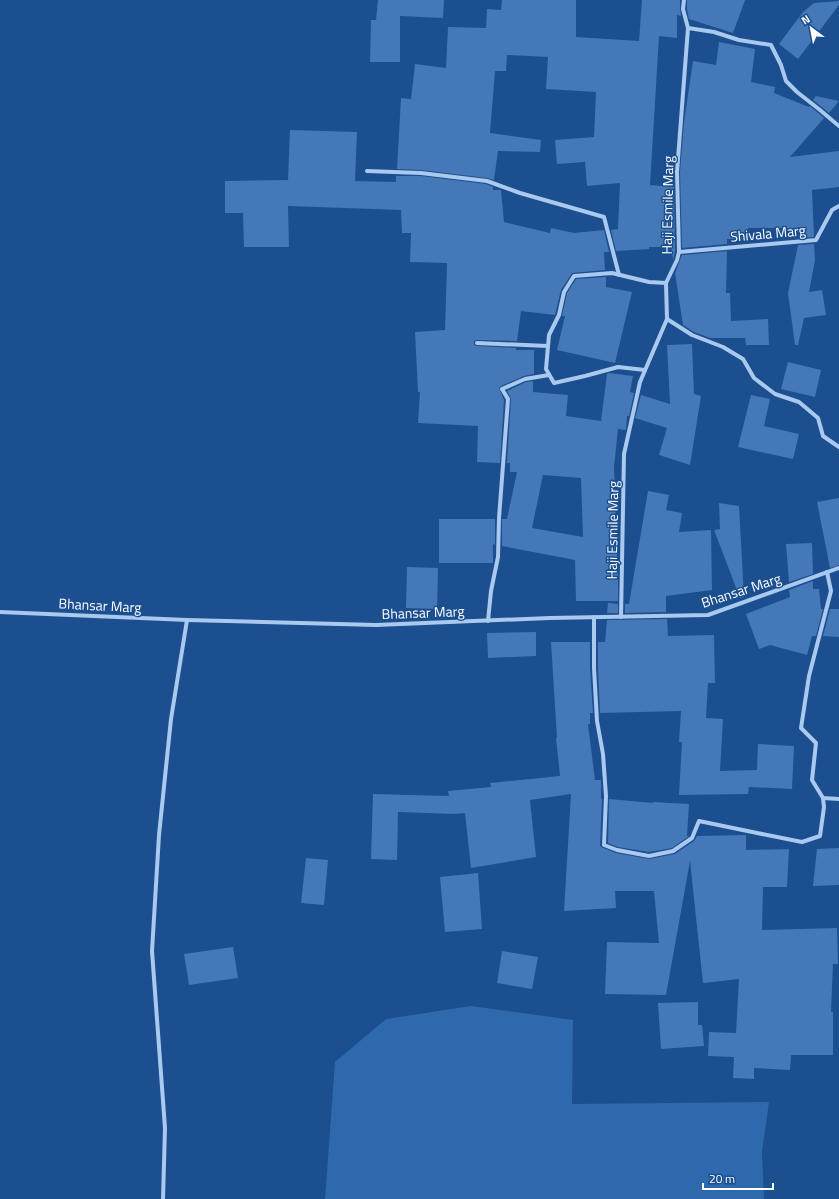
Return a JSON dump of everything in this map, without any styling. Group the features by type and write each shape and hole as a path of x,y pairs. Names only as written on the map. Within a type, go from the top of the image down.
{"street":[{"name":"Haji Esmile Marg","path":"621,617 624,454 640,382 667,319 666,283 677,260 679,252 677,172 688,28 683,9 684,0"},
{"path":"688,28 714,32 739,40 772,45 786,81 797,92 839,126"},
{"path":"367,171 421,173 487,181 520,193 604,217 619,275"},
{"name":"Shivala Marg","path":"679,252 816,240 832,210 839,206"},
{"path":"645,370 618,368 554,383 546,369 549,335 559,315 564,292 574,276 612,273 649,282 666,283"},
{"path":"667,319 692,335 723,347 744,359 754,378 775,394 799,402 818,418 823,436 839,447"},
{"path":"477,344 548,346"},
{"path":"488,620 491,591 498,557 499,518 508,407 508,400 502,390 525,379 549,375"},
{"name":"Bhansar Marg","path":"0,612 187,620 376,625 488,620 708,615 839,568"},
{"path":"594,617 594,668 597,721 603,754 606,796 604,845 617,850 649,856 673,851 692,838 699,821 802,842 820,836 824,807 823,798 812,780 816,743 801,728 809,676 831,591 827,572"},
{"path":"163,1199 165,1128 152,950 159,835 171,719 187,620"},
{"path":"823,798 839,800"}],"shaded area":[{"path":"471,1006 573,1020 572,1104 769,1102 762,1152 764,1199 325,1199 335,1062 386,1019"}],"building":[{"path":"378,0 444,0 443,18 400,16 400,62 370,62 371,20 376,20"},
{"path":"502,0 576,0 576,37 639,41 642,0 680,0 681,16 677,15 677,38 659,36 650,185 674,187 675,252 673,260 671,247 649,247 649,249 616,251 611,230 618,229 620,183 587,186 585,162 557,164 555,140 594,137 596,92 546,89 548,57 507,55 506,71 495,71 490,133 541,140 540,152 498,151 494,180 421,170 397,169 401,98 411,99 415,64 446,68 448,27 486,28 487,9 501,10"},
{"path":"687,0 745,0 733,33 689,19"},
{"path":"839,1 839,5 798,59 779,44 803,12 814,3"},
{"path":"719,42 755,49 751,82 775,87 774,93 809,107 810,106 824,118 790,157 839,151 839,187 812,190 814,237 800,238 801,232 795,232 795,228 748,228 749,239 727,239 727,244 682,248 680,172 684,122 693,61 716,65"},
{"path":"816,96 839,101 829,113 813,100"},
{"path":"290,130 357,132 355,181 396,182 396,176 421,176 486,184 493,187 493,190 501,190 504,222 550,233 551,228 574,233 604,230 609,252 604,252 605,270 572,273 561,290 555,315 521,311 517,341 474,341 474,345 477,346 516,348 516,350 534,350 534,374 524,376 499,388 504,400 500,463 477,462 478,426 418,423 420,392 418,392 415,332 445,330 447,263 410,262 411,233 402,233 401,210 288,206 289,247 244,247 243,213 225,213 225,181 288,180"},
{"path":"814,244 815,260 809,292 822,290 826,315 804,318 798,345 795,345 788,293 798,245"},
{"path":"727,251 726,293 730,293 731,321 768,319 769,345 746,345 745,338 710,338 694,332 683,325 675,273 682,255"},
{"path":"606,277 606,287 632,292 615,363 557,350 565,316 562,316 567,293 576,279"},
{"path":"692,344 694,394 701,396 690,465 659,455 667,428 635,418 641,395 670,404 667,345"},
{"path":"788,362 821,370 815,397 781,389"},
{"path":"607,374 633,376 630,392 634,393 629,416 627,416 626,430 618,429 614,467 618,601 576,601 575,560 502,546 502,519 507,519 517,472 510,472 510,463 507,463 511,399 507,391 526,382 533,381 533,392 568,395 566,416 601,421","holes":["543,475 581,478 583,537 532,528"]},
{"path":"751,395 770,399 764,426 799,434 793,459 738,447"},
{"path":"648,491 669,495 666,510 682,513 679,532 711,530 712,590 666,596 666,612 625,613 625,604 629,604"},
{"path":"839,498 839,565 830,568 817,502"},
{"path":"719,503 739,506 744,597 740,598 714,530 720,529"},
{"path":"439,519 495,519 493,563 439,563"},
{"path":"812,543 813,574 789,582 786,544"},
{"path":"407,567 438,568 437,609 406,608"},
{"path":"813,581 813,589 819,589 821,609 823,609 816,636 812,636 807,655 770,645 759,649 746,614 790,597 789,590"},
{"path":"608,603 618,604 618,613 607,613"},
{"path":"830,609 839,609 839,637 823,636"},
{"path":"667,619 668,636 714,635 715,683 708,683 706,718 723,719 720,771 757,770 758,744 794,746 792,789 749,787 748,794 679,795 682,742 679,742 681,711 600,713 598,642 605,642 607,620"},
{"path":"536,632 536,656 488,658 487,633"},
{"path":"551,642 590,642 593,713 590,713 590,724 588,724 595,780 601,780 601,847 616,853 649,859 675,854 694,841 697,836 746,835 746,850 789,849 787,887 763,887 762,930 837,928 838,964 833,964 831,1012 833,1012 833,1055 791,1055 790,1070 754,1068 754,1079 733,1078 734,1057 708,1056 709,1032 736,1033 739,979 703,983 690,861 666,995 605,994 607,942 659,943 654,891 615,891 616,908 564,911 571,794 530,800 536,857 471,868 465,813 398,812 397,860 371,859 373,794 449,796 448,791 491,787 490,783 560,776 556,738"},
{"path":"609,799 653,803 689,804 687,836 689,836 672,848 649,852 618,847 608,843"},
{"path":"839,848 839,885 813,886 817,849"},
{"path":"306,858 328,860 324,905 301,903"},
{"path":"478,873 482,929 445,932 440,877"},
{"path":"233,947 238,978 189,985 184,954"},
{"path":"502,951 538,957 532,989 497,983"},
{"path":"698,1002 698,1025 702,1025 704,1046 661,1049 658,1003"}]}
